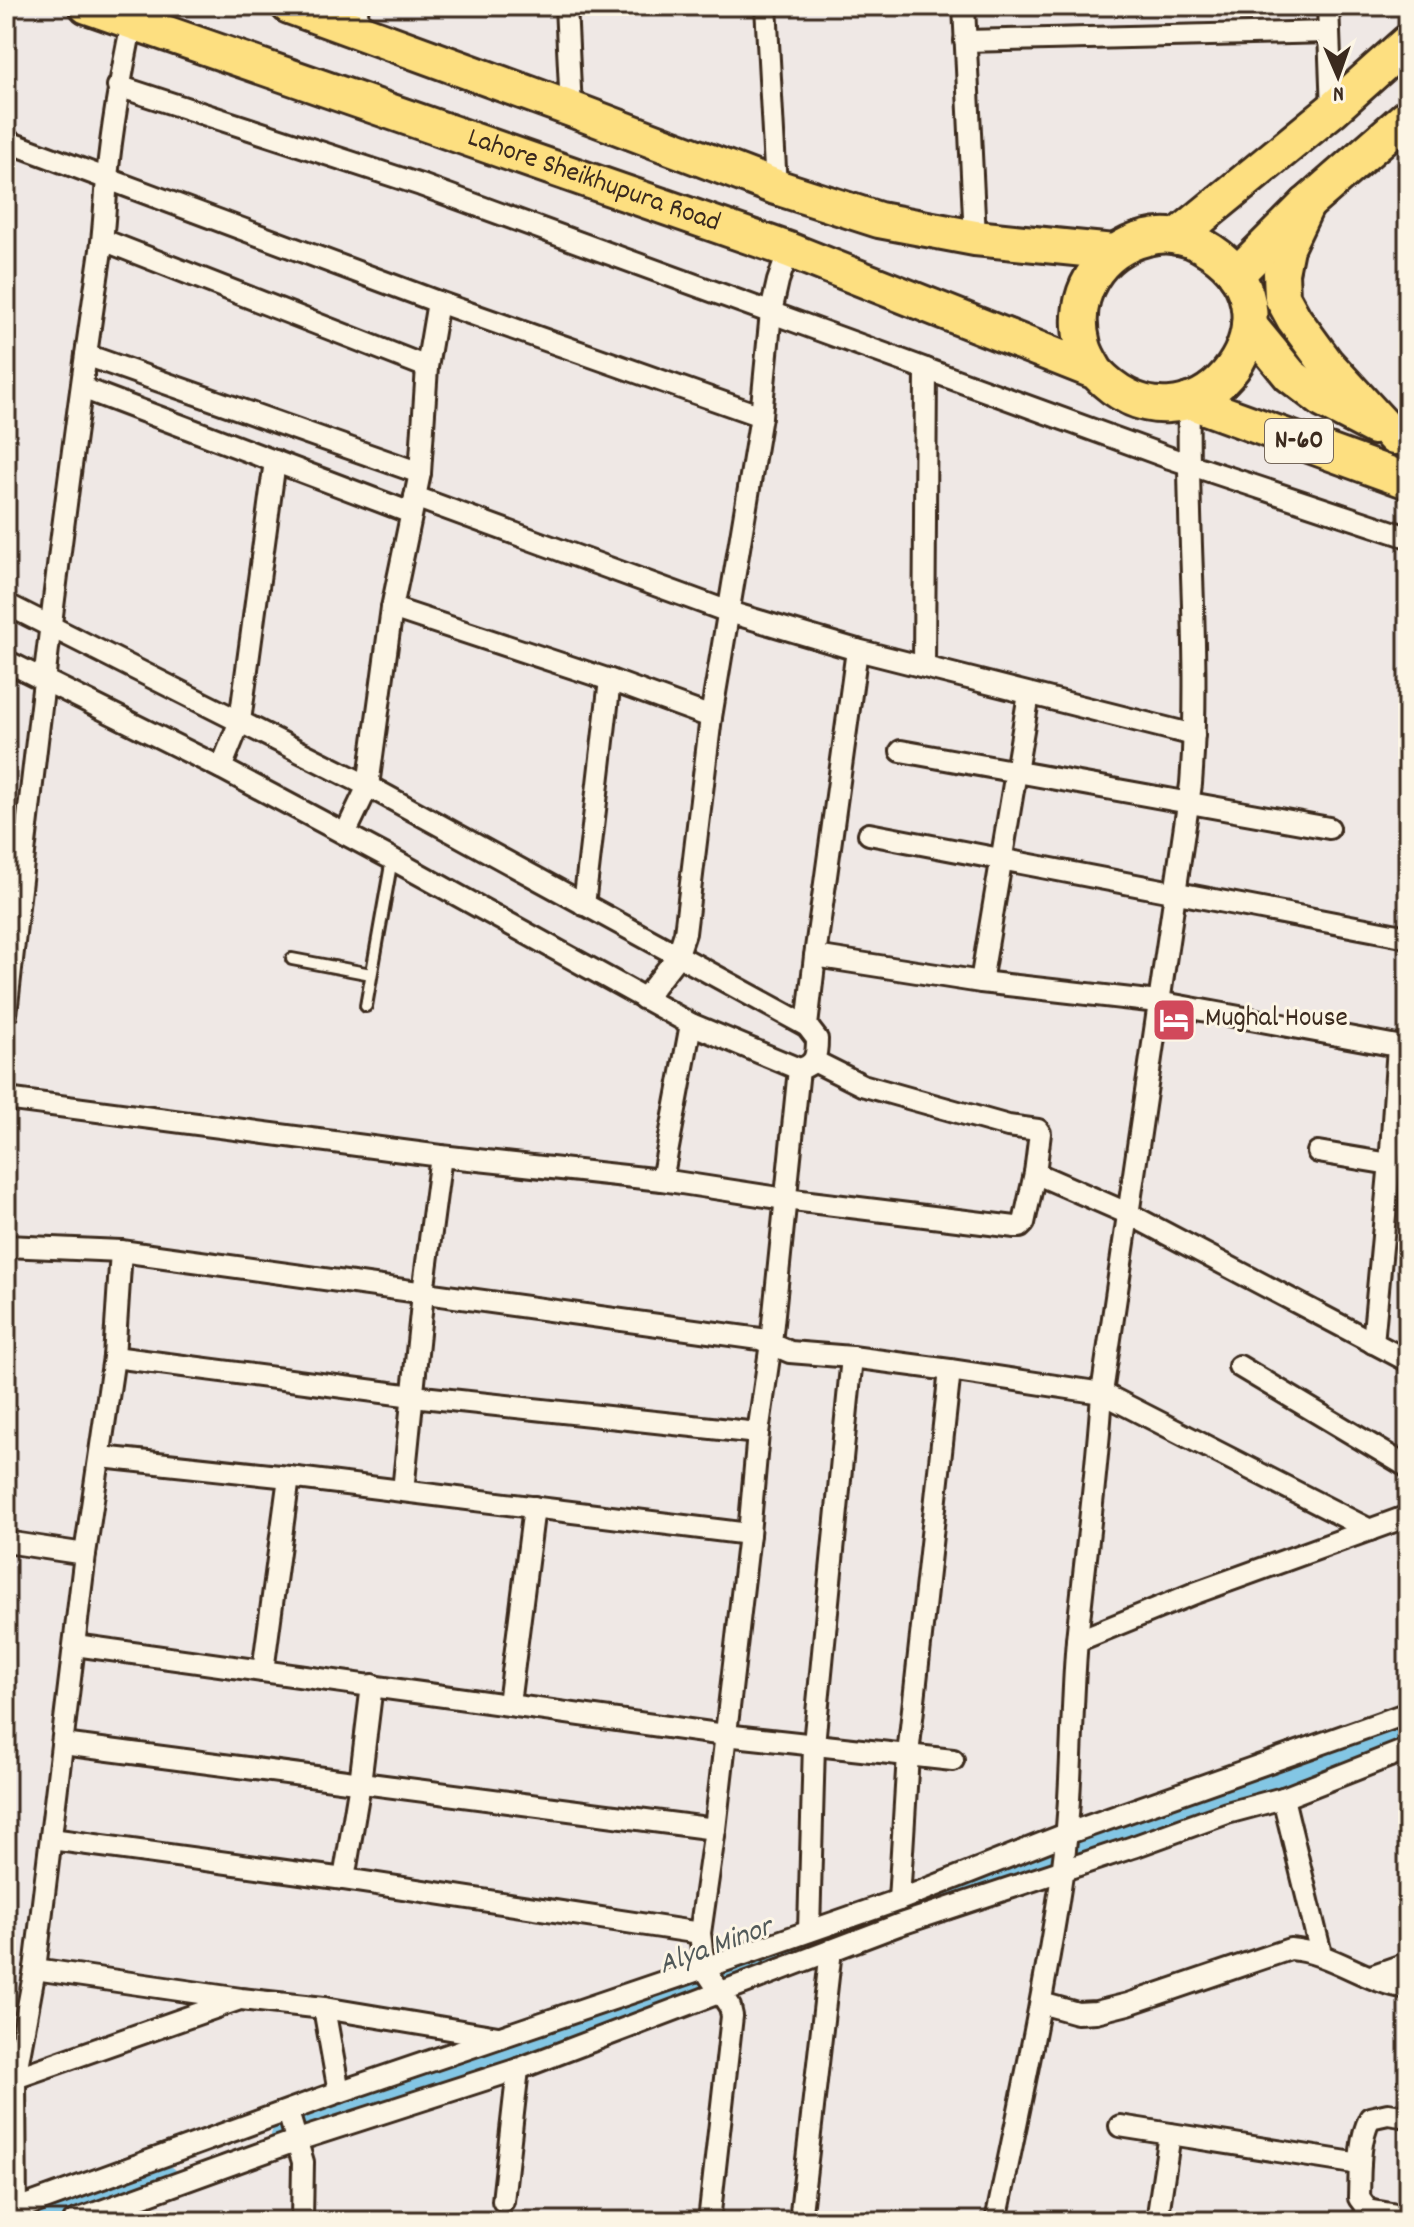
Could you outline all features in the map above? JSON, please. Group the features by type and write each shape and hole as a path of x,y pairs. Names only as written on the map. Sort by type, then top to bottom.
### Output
{"highway":[{"name":"Lahore Sheikhupura Road","path":"87,6 789,250 1096,372"},
{"name":"Lahore Sheikhupura Road","path":"289,6 357,19 571,109 776,187 879,220 975,238 1114,252"},
{"path":"1177,237 1332,110 1408,42"},
{"path":"1236,275 1307,204 1408,116"},
{"path":"1307,204 1286,248 1281,273 1282,297 1326,363 1403,438"},
{"path":"1155,236 1177,237 1200,244 1220,257 1236,275 1244,291 1249,325 1243,350 1231,373 1212,390 1189,401 1155,405 1122,395 1096,372 1083,348 1078,322 1082,295 1095,271 1114,252 1133,241 1155,236"},
{"name":"N-60","path":"1249,325 1290,375 1324,401 1403,438"},
{"name":"N-60","path":"1189,401 1408,481"}],"street":[{"path":"566,6 571,109"},
{"path":"766,6 776,187"},
{"path":"964,6 975,238"},
{"path":"1328,6 1332,110"},
{"path":"6,1014 15,854 45,681 103,240 118,86 132,23"},
{"path":"965,41 1329,32"},
{"path":"118,86 421,185 1188,464 1408,537"},
{"path":"6,141 438,302 761,416"},
{"path":"103,240 427,367"},
{"path":"644,999 677,957 685,933 711,717 761,416 771,312 789,250"},
{"path":"345,834 368,786 392,608 420,473 427,367 438,302"},
{"path":"86,355 420,473"},
{"path":"924,666 926,369"},
{"path":"82,388 275,461 729,612 857,650 1194,735"},
{"path":"996,2221 1041,2003 1062,1869 1077,1641 1102,1393 1188,802 1194,735 1189,401"},
{"path":"221,768 240,721 275,461"},
{"path":"6,604 368,786 807,1026 817,1039 807,1065 785,1199 715,1829 700,1933 704,1968 722,1992 732,2016 709,2221"},
{"path":"392,608 711,717"},
{"path":"807,1026 857,650"},
{"path":"6,661 221,768 691,1024 862,1085 1008,1126 1037,1129 1040,1133 1024,1223 1018,1227 6,1099"},
{"path":"584,905 610,680"},
{"path":"981,982 1029,694"},
{"path":"901,751 1329,828"},
{"path":"869,834 1408,937"},
{"path":"815,956 981,982 1158,1002 1403,1047 1373,1343"},
{"path":"662,1180 691,1024"},
{"path":"1318,1152 1390,1164"},
{"path":"403,1491 423,1293 441,1156"},
{"path":"1035,1173 1129,1214 1408,1361"},
{"path":"6,1246 121,1251 760,1339 790,1352 852,1357 1102,1393 1370,1530"},
{"path":"121,1251 114,1357 85,1554 35,1969 15,2078 13,2214 293,2126 518,2069 898,1925 1227,1813 1283,1798 1408,1749"},
{"path":"114,1357 413,1396 758,1433"},
{"path":"809,1931 814,1744 852,1357"},
{"path":"1239,1366 1408,1467"},
{"path":"899,1900 908,1755 950,1370"},
{"path":"101,1457 749,1534"},
{"path":"263,1671 289,1477"},
{"path":"509,1704 534,1507"},
{"path":"1077,1641 1195,1593 1408,1516"},
{"path":"6,1542 85,1554"},
{"path":"75,1645 725,1735 953,1760"},
{"path":"344,1879 372,1685"},
{"path":"74,2221 293,2126 339,2092 899,1900 1066,1834 1408,1713"},
{"path":"63,1744 715,1829"},
{"path":"1283,1798 1321,1954"},
{"path":"51,1839 344,1879 700,1933"},
{"path":"1041,2003 1077,2013 1096,2012 1290,1949 1321,1954 1408,1988"},
{"path":"800,2221 831,1950"},
{"path":"1371,1976 1408,1963"},
{"path":"35,1969 324,2008 500,2038"},
{"path":"15,2078 241,1999"},
{"path":"324,2008 339,2092"},
{"path":"503,2201 518,2069"},
{"path":"1408,2117 1388,2114 1370,2118 1360,2164 1359,2198 1368,2210 1408,2217"},
{"path":"293,2126 303,2162 302,2221"},
{"path":"1120,2126 1360,2164"},
{"path":"1157,2221 1170,2134"}],"lane":[{"path":"366,1006 392,859"},
{"path":"292,959 371,974"}],"waterway":[{"name":"Alya Minor","path":"282,2136 1408,1732"},
{"name":"Alya Minor","path":"44,2221 167,2177"}],"place":[{"name":"Mughal House","path":"1174,1020"}]}
